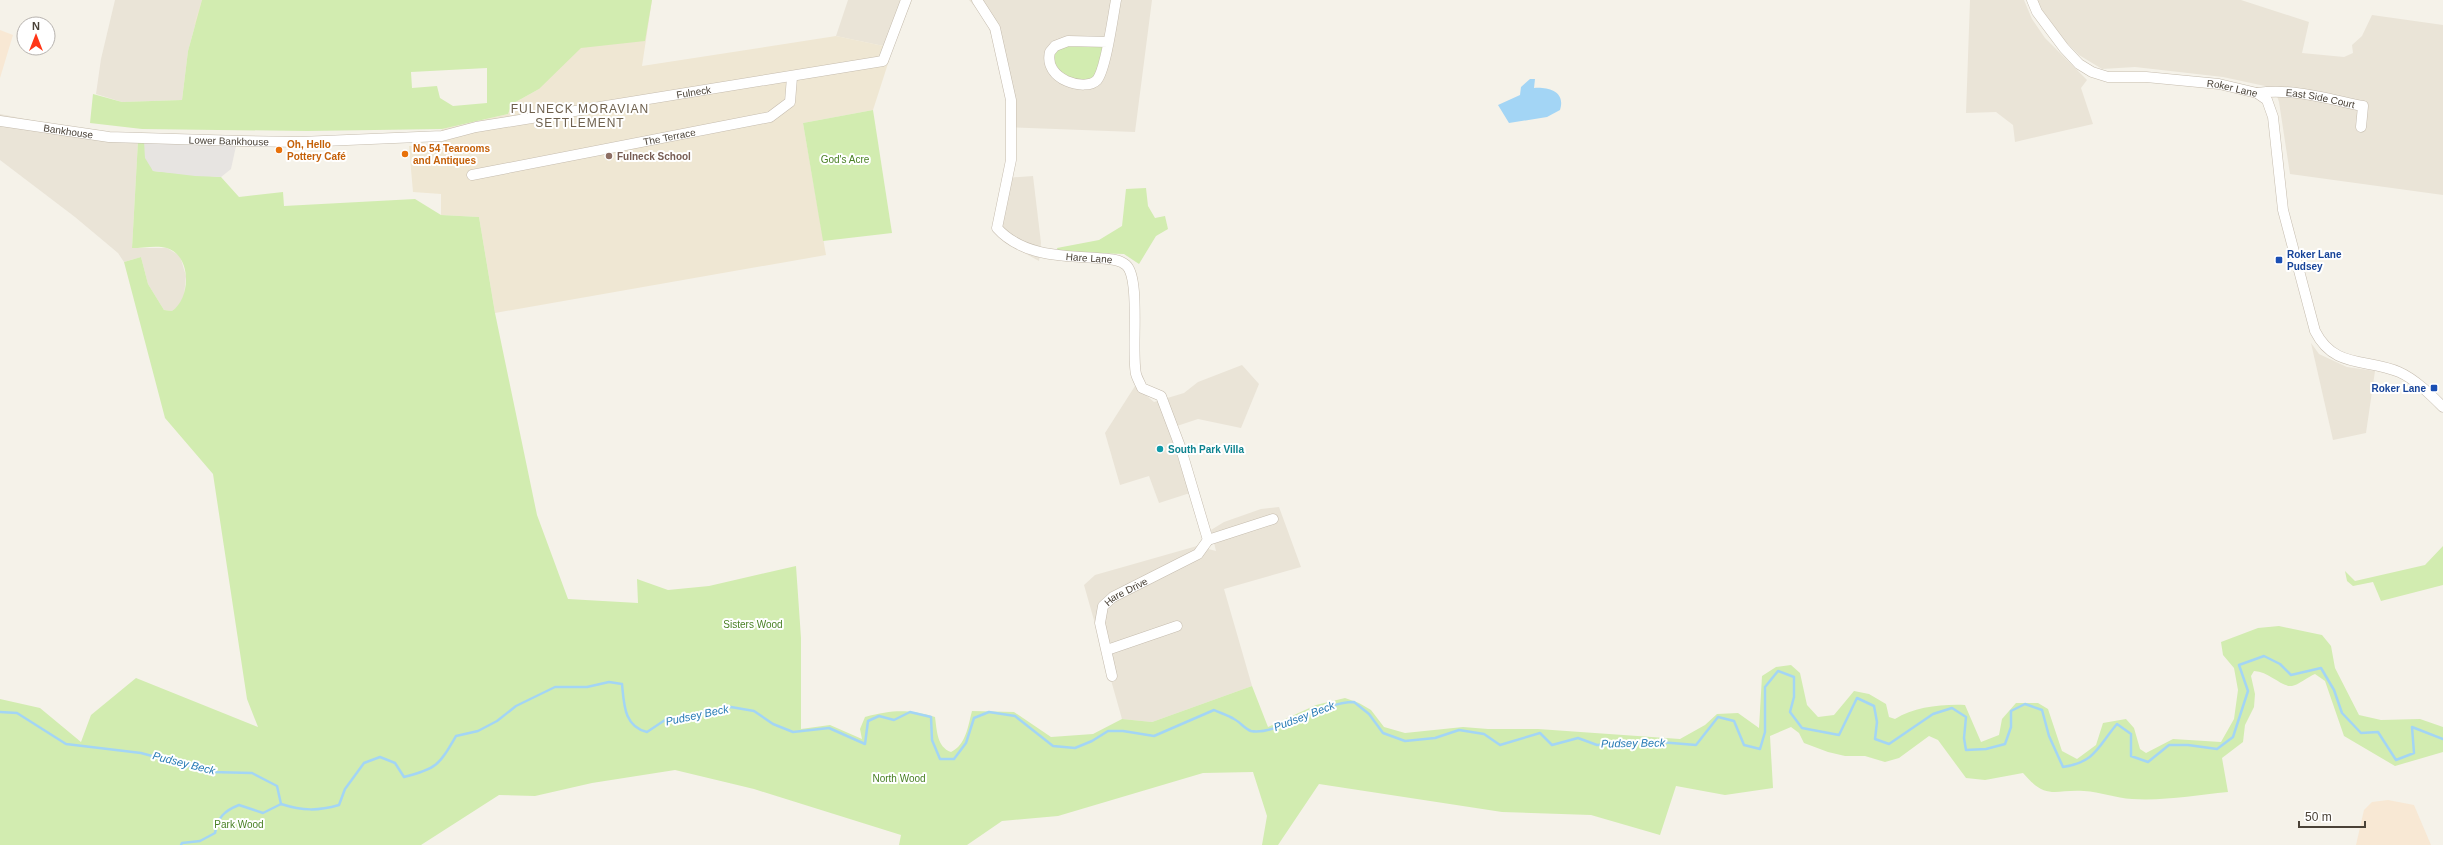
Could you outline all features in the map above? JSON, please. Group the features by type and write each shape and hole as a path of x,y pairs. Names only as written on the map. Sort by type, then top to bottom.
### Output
{"street":[{"name":"Fulneck","path":"442,136 476,127 792,77 883,61 906,0"},
{"name":"Hare Lane","path":"977,0 995,28 1011,100 1011,160 997,228 1005,238 1032,250 1054,255 1115,260 1127,265 1132,278 1134,296 1136,374 1142,388 1161,396 1181,449 1208,540"},
{"path":"1108,42 1061,43 1050,52 1049,64 1051,70 1061,79 1080,84 1093,84 1101,75 1108,42 1116,0"},
{"name":"Roker Lane","path":"2032,0 2037,12 2064,48 2079,64 2092,72 2108,77 2146,77 2219,84 2257,93 2267,100 2271,108 2283,210 2315,331 2322,345 2347,360 2402,373 2443,407"},
{"name":"The Terrace","path":"472,175 770,117 790,102 792,77"},
{"name":"East Side Court","path":"2257,93 2277,90 2292,91 2363,106 2361,128"},
{"name":"Bankhouse","path":"0,121 73,132 136,137"},
{"name":"Lower Bankhouse","path":"136,137 166,140 300,142 442,136"},
{"path":"1208,540 1273,519"},
{"name":"Hare Drive","path":"1112,676 1100,623 1103,606 1114,597 1198,554 1208,540"},
{"path":"1107,650 1177,626"}],"shaded area":[{"path":"115,0 202,0 188,51 182,100 122,102 96,94 101,59"},
{"name":"Fulneck School","path":"202,0 652,0 642,66 836,36 893,48 873,110 803,123 826,255 495,313 479,217 441,215 441,194 413,192 409,146 438,144 442,129 508,114 512,104 539,89 487,68 194,24"},
{"path":"848,0 912,0 893,48 836,36"},
{"path":"969,0 1152,0 1135,132 1006,127 1006,100 993,40 985,18"},
{"path":"1970,0 2024,0 2032,19 2045,38 2087,80 2081,88 2093,124 2015,142 2013,125 1996,112 1966,113"},
{"path":"2036,0 2241,0 2309,22 2302,53 2344,57 2353,53 2352,45 2362,36 2372,15 2443,25 2443,195 2290,174 2279,102 2276,93 2265,86 2223,77 2135,67 2102,69 2079,55 2060,36 2043,14"},
{"path":"0,30 13,35 0,78"},
{"path":"0,114 138,141 132,248 167,248 180,256 186,276 184,296 178,307 172,311 164,310 148,284 141,257 124,262 118,253 75,217 0,160"},
{"path":"144,141 236,146 231,169 221,177 195,176 153,171 145,158"},
{"path":"1033,176 1041,243 1039,261 1006,243 994,231 993,221 1003,178"},
{"path":"2311,343 2319,354 2347,367 2375,371 2366,433 2333,440"},
{"path":"1242,365 1259,384 1241,428 1198,419 1168,429 1190,493 1159,503 1149,476 1120,485 1105,433 1135,386 1154,402 1184,393 1198,382"},
{"path":"1279,507 1301,567 1224,589 1252,686 1152,722 1122,719 1084,585 1095,575 1197,546 1216,551 1211,530 1224,522 1261,509"},
{"path":"2388,800 2414,805 2431,845 2356,845 2364,810 2372,802"}],"green space":[{"path":"202,0 652,0 645,41 581,48 539,89 512,104 508,114 442,129 307,131 142,129 90,123 93,94 122,102 182,100 188,51","holes":["487,68 487,103 453,106 440,98 437,86 412,88 411,72"]},
{"path":"1108,42 1093,84 1061,79 1049,58 1055,46"},
{"name":"God's Acre","path":"873,110 892,233 823,241 803,123"},
{"path":"138,141 144,141 153,171 221,177 239,197 283,192 284,206 415,199 441,215 479,217 495,313 537,515 568,599 638,603 637,579 668,590 709,586 796,566 801,638 801,729 830,725 862,739 860,729 865,717 900,711 916,713 935,717 938,738 946,750 951,752 960,745 963,740 968,729 972,711 1014,712 1051,737 1093,734 1122,719 1152,722 1252,686 1268,727 1316,705 1345,698 1359,703 1371,710 1384,727 1405,733 1463,727 1488,729 1538,729 1680,739 1705,725 1717,714 1738,713 1759,728 1762,676 1776,667 1791,665 1800,673 1807,705 1818,717 1834,715 1854,691 1869,694 1886,704 1889,717 1895,719 1928,707 1965,705 1981,742 1999,735 2002,719 2016,703 2038,703 2048,709 2062,751 2077,759 2096,745 2103,723 2126,719 2134,728 2140,749 2146,753 2173,739 2221,742 2234,719 2238,690 2234,668 2223,655 2221,642 2258,628 2279,626 2322,635 2331,646 2335,668 2359,715 2381,720 2420,719 2443,727 2443,752 2395,766 2344,736 2325,681 2315,674 2297,684 2288,686 2265,674 2254,671 2251,676 2255,694 2254,707 2245,725 2243,742 2222,758 2228,792 2168,798 2132,799 2084,791 2051,792 2038,787 2023,773 1985,780 1966,778 1938,740 1929,736 1899,758 1885,762 1865,756 1845,756 1828,752 1804,743 1799,733 1791,727 1770,736 1773,788 1725,795 1676,786 1660,835 1591,815 1502,812 1319,784 1278,845 1262,845 1267,816 1253,772 1203,773 1058,816 1002,821 967,845 899,845 901,835 754,789 675,770 592,783 535,796 499,795 421,845 0,845 0,699 40,708 81,742 91,715 136,678 258,727 247,699 213,474 165,418 124,262 141,257 148,284 164,310 172,311 178,305 183,297 186,278 185,268 181,259 175,252 163,247 132,248"},
{"path":"1146,188 1148,206 1155,218 1165,216 1168,229 1156,236 1139,264 1124,254 1058,252 1057,248 1099,240 1122,226 1126,189"},
{"path":"2443,546 2443,585 2381,601 2373,582 2353,586 2347,581 2345,571 2355,581 2425,565"}],"water":[{"path":"1530,79 1535,79 1534,88 1545,88 1558,94 1561,104 1560,110 1547,117 1509,123 1498,105 1520,95 1521,87"}],"waterway":[{"name":"Pudsey Beck","path":"281,804 296,808 310,809 339,805 345,789 364,763 380,757 395,763 404,777 415,774 430,768 441,760 456,736 478,731 497,721 516,706 555,687 587,687 609,682 622,684 625,707 630,720 639,729 647,732 665,720 731,707 754,711 773,724 793,732 829,728 865,744 868,721 879,716 894,720 910,712 931,717 932,740 940,759 954,759 966,743 974,718 989,712 1015,716 1053,746 1075,748 1092,741 1108,731 1123,731 1154,736 1214,710 1236,720 1251,731 1261,731 1273,729 1327,707 1341,703 1354,702 1369,714 1383,733 1405,741 1435,738 1459,730 1484,734 1500,745 1540,733 1552,745 1578,738 1597,745 1647,741 1696,745 1718,717 1734,721 1744,745 1760,749 1765,732 1765,687 1778,671 1794,677 1794,697 1790,712 1802,728 1839,735 1857,698 1874,706 1877,722 1875,739 1889,744 1933,714 1952,708 1966,717 1964,738 1966,750 1986,749 2005,744 2011,727 2011,711 2025,704 2042,710 2049,736 2063,767 2074,765 2090,757 2117,724 2131,734 2131,756 2148,762 2169,745 2188,745 2217,749 2233,737 2248,691 2239,665 2264,656 2280,664 2291,675 2321,668 2334,690 2342,713 2361,733 2378,732 2396,760 2414,753 2412,727 2443,739"},
{"name":"Pudsey Beck","path":"0,712 17,713 66,744 141,753 211,772 252,773 277,786 281,804"},
{"path":"181,845 182,843 200,841 215,833 222,815 239,805 263,813 281,804"}],"place":[{"name":"Oh, Hello Pottery Café","path":"279,150"},
{"name":"No 54 Tearooms and Antiques","path":"405,154"},
{"name":"Fulneck School","path":"609,156"},
{"name":"Roker Lane Pudsey","path":"2279,260"},
{"name":"Roker Lane","path":"2434,388"},
{"name":"South Park Villa","path":"1160,449"}],"district":[{"name":"FULNECK MORAVIAN SETTLEMENT","path":"580,116"}],"park label":[{"name":"Sisters Wood","path":"753,624"},
{"name":"North Wood","path":"899,778"},
{"name":"Park Wood","path":"239,824"}]}
